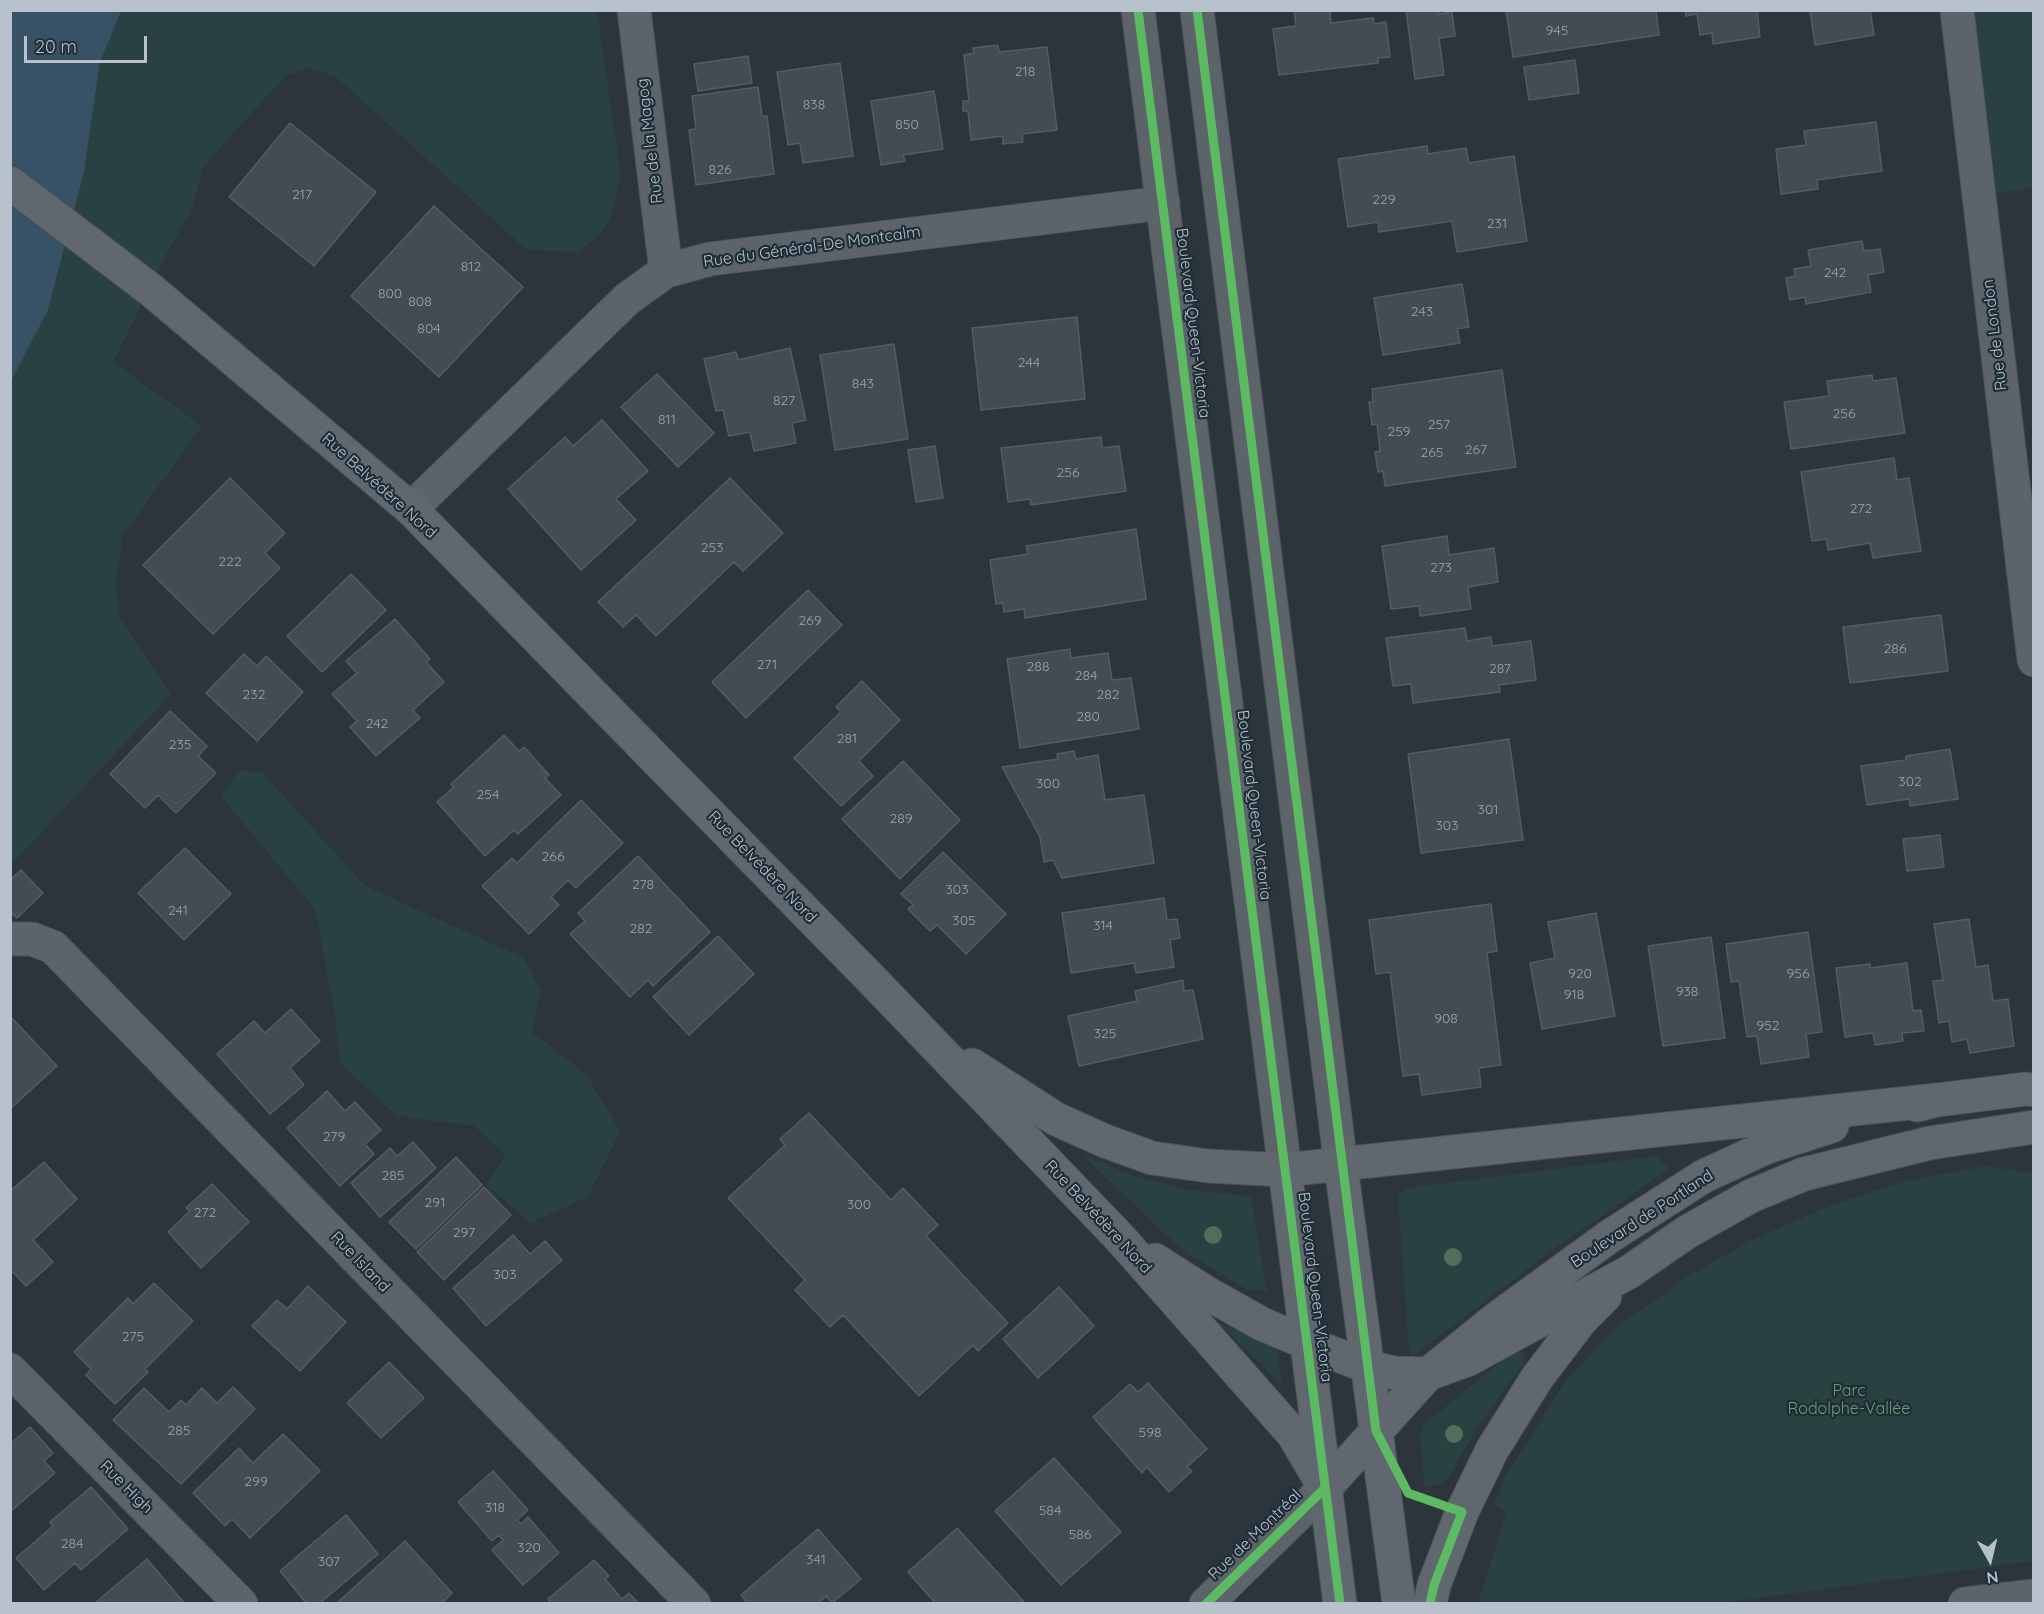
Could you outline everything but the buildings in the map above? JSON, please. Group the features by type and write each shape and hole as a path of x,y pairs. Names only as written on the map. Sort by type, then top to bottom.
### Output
{"main road":[{"name":"Rue Belvédère Nord","path":"10,183 151,290 411,509 1120,1238 1293,1434 1325,1488"},
{"path":"927,1037 1056,1119 1105,1141 1152,1158 1208,1166 1285,1170 1341,1166 1937,1100"},
{"name":"Boulevard de Portland","path":"1325,1488 1428,1374 1496,1319 1610,1236 1704,1176 1767,1146 1820,1129 1937,1100 2026,1089 2034,1090"},
{"path":"1120,1238 1204,1292 1262,1324 1368,1367 1395,1373 1428,1374 1469,1359 1629,1272 1687,1232 1751,1196 1804,1174 1930,1143 2034,1127"},
{"path":"1341,1166 1399,1604"},
{"name":"Boulevard Queen-Victoria","path":"1285,1170 1340,1604"},
{"path":"1430,1604 1434,1585 1462,1512 1492,1450 1537,1378 1581,1320 1629,1272"}],"street":[{"name":"Rue de la Magog","path":"634,10 666,271"},
{"name":"Boulevard Queen-Victoria","path":"1138,10 1285,1170"},
{"path":"1197,10 1341,1166"},
{"name":"Rue de London","path":"1957,10 2034,660"},
{"name":"Rue du Général-De Montcalm","path":"411,509 627,299 666,271 710,259 1163,203"},
{"name":"Rue Island","path":"14,939 32,939 53,947 694,1604"},
{"name":"Rue High","path":"10,1370 241,1604"},
{"name":"Rue de Montréal","path":"1206,1604 1325,1488"},
{"path":"1965,1604 2034,1596"}],"green space":[{"path":"121,11 597,11 621,177 610,219 601,233 580,252 527,250 336,77 311,68 286,75 204,166 190,214 171,245 113,362 202,426 123,535 116,580 119,616 171,694 11,865 10,381 48,310 84,172 100,62"},
{"path":"1957,11 2033,11 2033,188 1979,195"},
{"path":"239,770 262,772 365,886 524,958 541,992 532,1032 586,1074 620,1131 588,1197 530,1223 487,1185 505,1154 474,1126 396,1116 340,1063 335,1016 315,909 221,796"},
{"path":"1082,1155 1131,1175 1187,1190 1251,1196 1267,1291 1246,1289 1182,1250"},
{"path":"1656,1156 1669,1169 1551,1251 1412,1357 1409,1349 1398,1197 1407,1188"},
{"name":"Parc Rodolphe-Vallée","path":"1986,1166 2033,1173 2033,1561 1721,1603 1478,1603 1507,1512 1494,1505 1506,1475 1568,1378 1616,1328 1687,1277 1754,1239 1832,1205 1906,1181"},
{"path":"1218,1323 1277,1347 1282,1385"},
{"path":"1524,1352 1524,1363 1475,1431 1445,1483 1428,1487 1424,1483 1420,1433 1423,1425 1510,1354"}],"water":[{"path":"11,11 121,11 100,62 84,172 48,310 11,381"}],"cycle path":[{"path":"1138,10 1340,1604"},
{"path":"1197,10 1376,1431 1408,1493 1462,1512 1434,1585 1430,1604"},
{"path":"1206,1604 1325,1488"}]}
